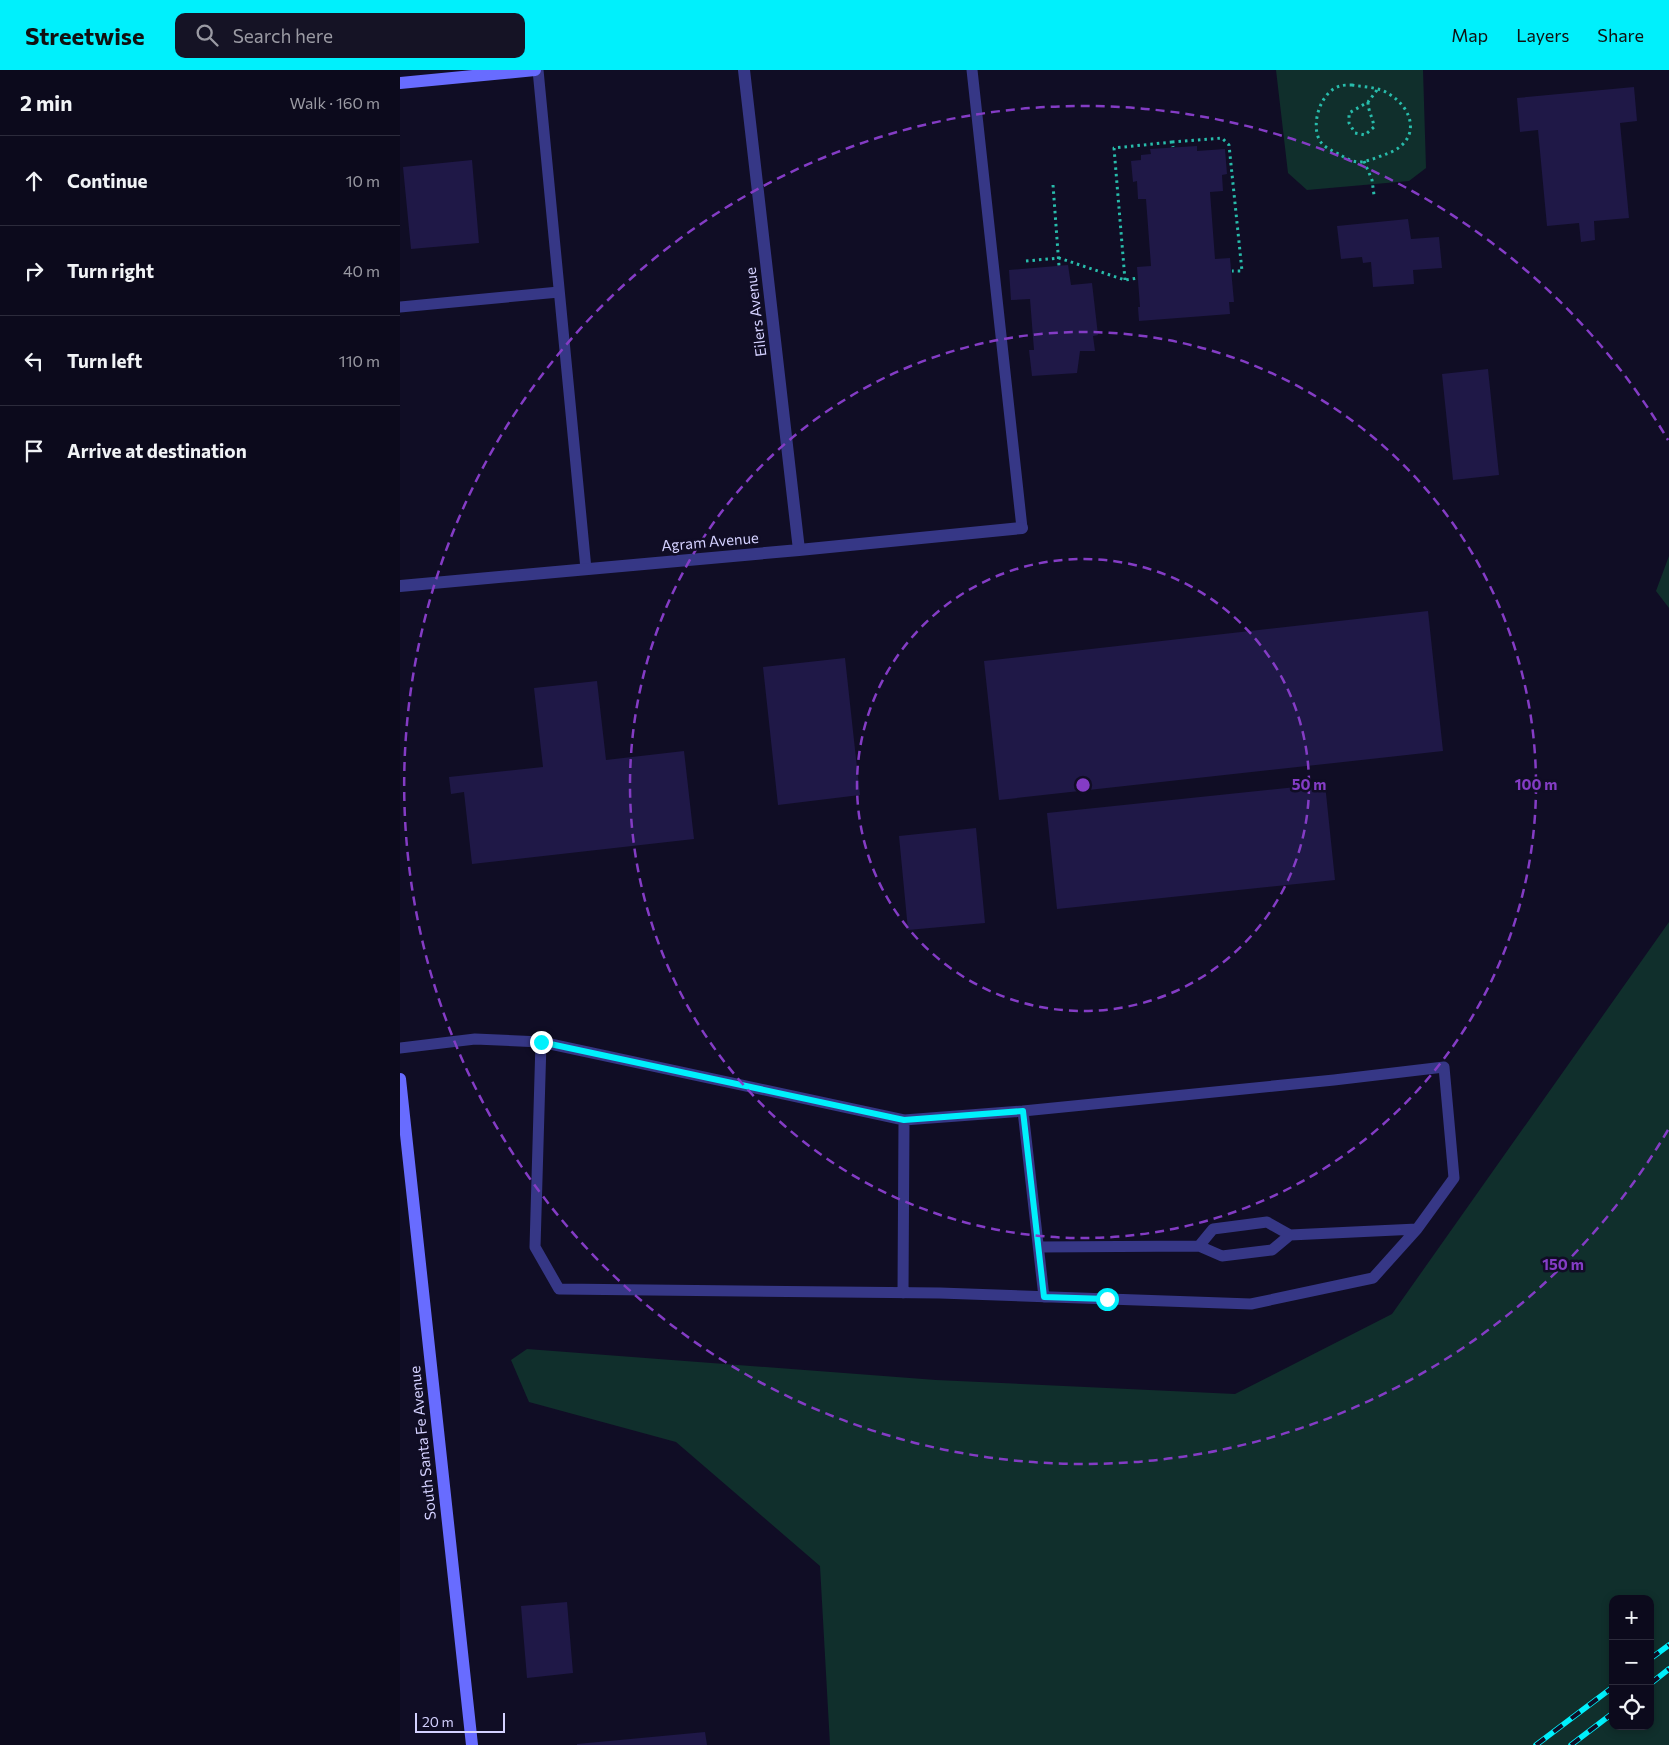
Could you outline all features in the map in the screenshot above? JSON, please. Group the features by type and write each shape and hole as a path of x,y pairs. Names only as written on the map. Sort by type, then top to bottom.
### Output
{"street":[{"path":"400,83 536,70"},
{"name":"Eilers Avenue","path":"744,70 799,550"},
{"name":"Agram Avenue","path":"400,586 1022,528"},
{"name":"South Santa Fe Avenue","path":"400,1079 472,1745"}],"lane":[{"path":"536,70 586,569"},
{"path":"972,70 1022,528"},
{"path":"400,307 559,292"},
{"path":"400,1048 475,1039 541,1042 904,1120 1023,1111 1444,1067 1454,1178 1417,1229 1373,1278 1251,1304 902,1293 559,1289 535,1247 541,1042"},
{"path":"1023,1111 1044,1297"},
{"path":"902,1293 904,1120"},
{"path":"1199,1246 1213,1229 1267,1222 1290,1236 1417,1229"},
{"path":"1038,1247 1199,1246 1222,1256 1272,1250 1290,1236"}],"path":[{"path":"1352,85 1377,90 1387,93 1406,109 1410,122 1410,132 1404,143 1395,150 1359,162 1348,159 1320,142 1316,131 1316,114 1325,98 1339,86 1352,85"},
{"path":"1368,102 1368,110 1373,118 1374,127 1365,135 1355,133 1349,123 1349,113 1368,102 1377,90"},
{"path":"1125,280 1114,148 1172,142 1222,138 1229,145 1242,271 1232,271"},
{"path":"1172,142 1173,147"},
{"path":"1364,161 1372,180 1374,195"},
{"path":"1052,184 1059,266"},
{"path":"1026,260 1059,258 1125,280 1138,278"}],"green space":[{"path":"1276,70 1423,70 1426,168 1409,181 1307,190 1288,173"},
{"path":"1669,556 1669,608 1656,591"},
{"path":"1669,922 1669,1745 830,1745 820,1566 676,1442 529,1402 511,1360 527,1349 936,1380 1235,1394 1392,1314"}],"building":[{"path":"1634,87 1637,121 1620,123 1629,218 1594,221 1595,240 1581,242 1579,223 1547,226 1538,130 1520,132 1517,98"},
{"path":"1197,146 1197,151 1225,149 1227,174 1222,175 1223,191 1210,192 1215,259 1230,258 1234,302 1229,302 1230,314 1139,321 1138,307 1140,307 1137,267 1151,266 1146,199 1138,199 1137,181 1133,182 1131,161 1141,160 1141,155 1151,154 1150,149"},
{"path":"472,160 479,243 411,249 403,167"},
{"path":"1408,219 1411,239 1439,237 1442,268 1413,270 1414,284 1373,287 1371,262 1363,263 1362,257 1341,259 1337,226"},
{"path":"1068,265 1071,285 1092,283 1098,335 1093,336 1095,351 1080,351 1077,373 1032,376 1029,350 1034,350 1030,299 1011,300 1009,270"},
{"path":"1488,369 1499,475 1453,480 1442,374"},
{"path":"1428,611 1443,751 999,800 984,661"},
{"path":"845,658 860,795 778,805 763,667"},
{"path":"597,681 606,760 684,751 694,839 472,864 464,792 451,794 449,777 543,767 534,688"},
{"path":"1325,784 1335,880 1057,909 1047,813"},
{"path":"976,828 985,923 908,930 899,836"},
{"path":"567,1602 573,1673 527,1678 521,1606"},
{"path":"705,1732 707,1745 577,1745 577,1744"}],"railway":[{"path":"1654,1656 1669,1645"},
{"path":"1654,1681 1669,1669"},
{"path":"1536,1745 1609,1690"},
{"path":"1571,1745 1609,1716"}],"route":[{"path":"541,1042 904,1120 1023,1111 1044,1297 1107,1299"}]}
